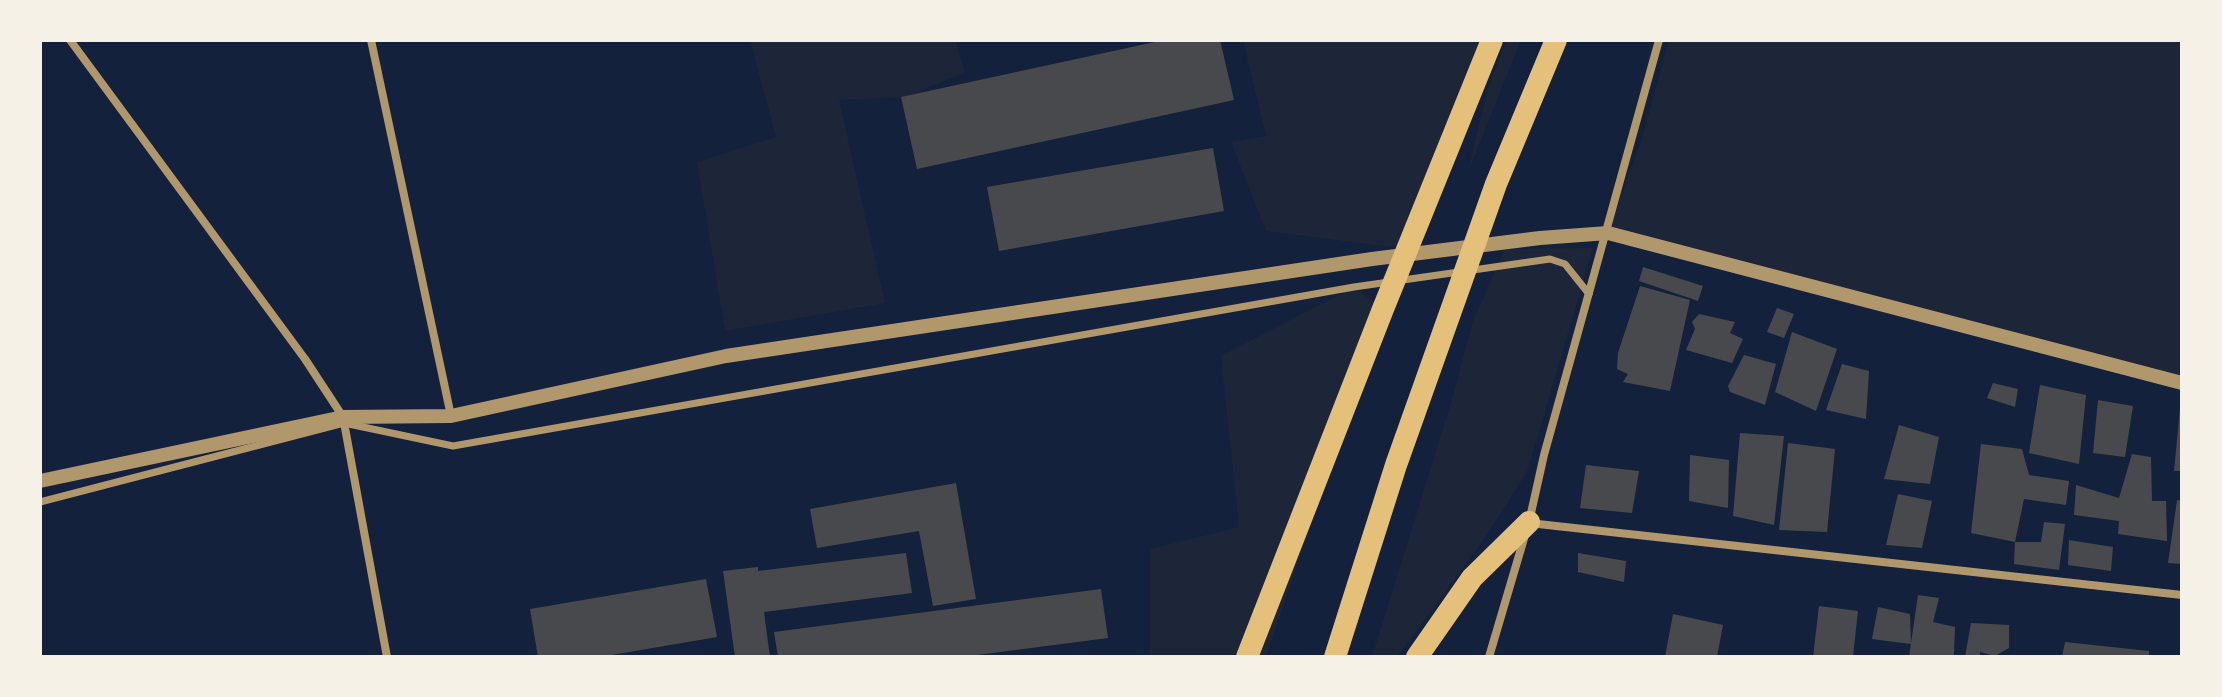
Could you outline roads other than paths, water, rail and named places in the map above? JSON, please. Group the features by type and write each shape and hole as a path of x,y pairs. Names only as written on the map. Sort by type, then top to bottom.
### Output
{"highway":[{"path":"1475,40 1477,77"},
{"path":"1247,657 1492,40"},
{"path":"1335,657 1396,465 1487,209 1556,40"},
{"path":"1417,657 1472,578 1529,522"}],"street":[{"path":"70,40 305,359 344,420 387,657"},
{"path":"371,40 451,416"},
{"path":"1489,657 1529,522 1544,455 1659,40"},
{"path":"40,481 344,420 451,416 726,356 1372,259 1540,238 1608,233 2182,383"},
{"path":"40,502 344,420 453,446 1354,287 1550,259 1565,264 1590,295"},
{"path":"1529,522 2182,595"}]}
